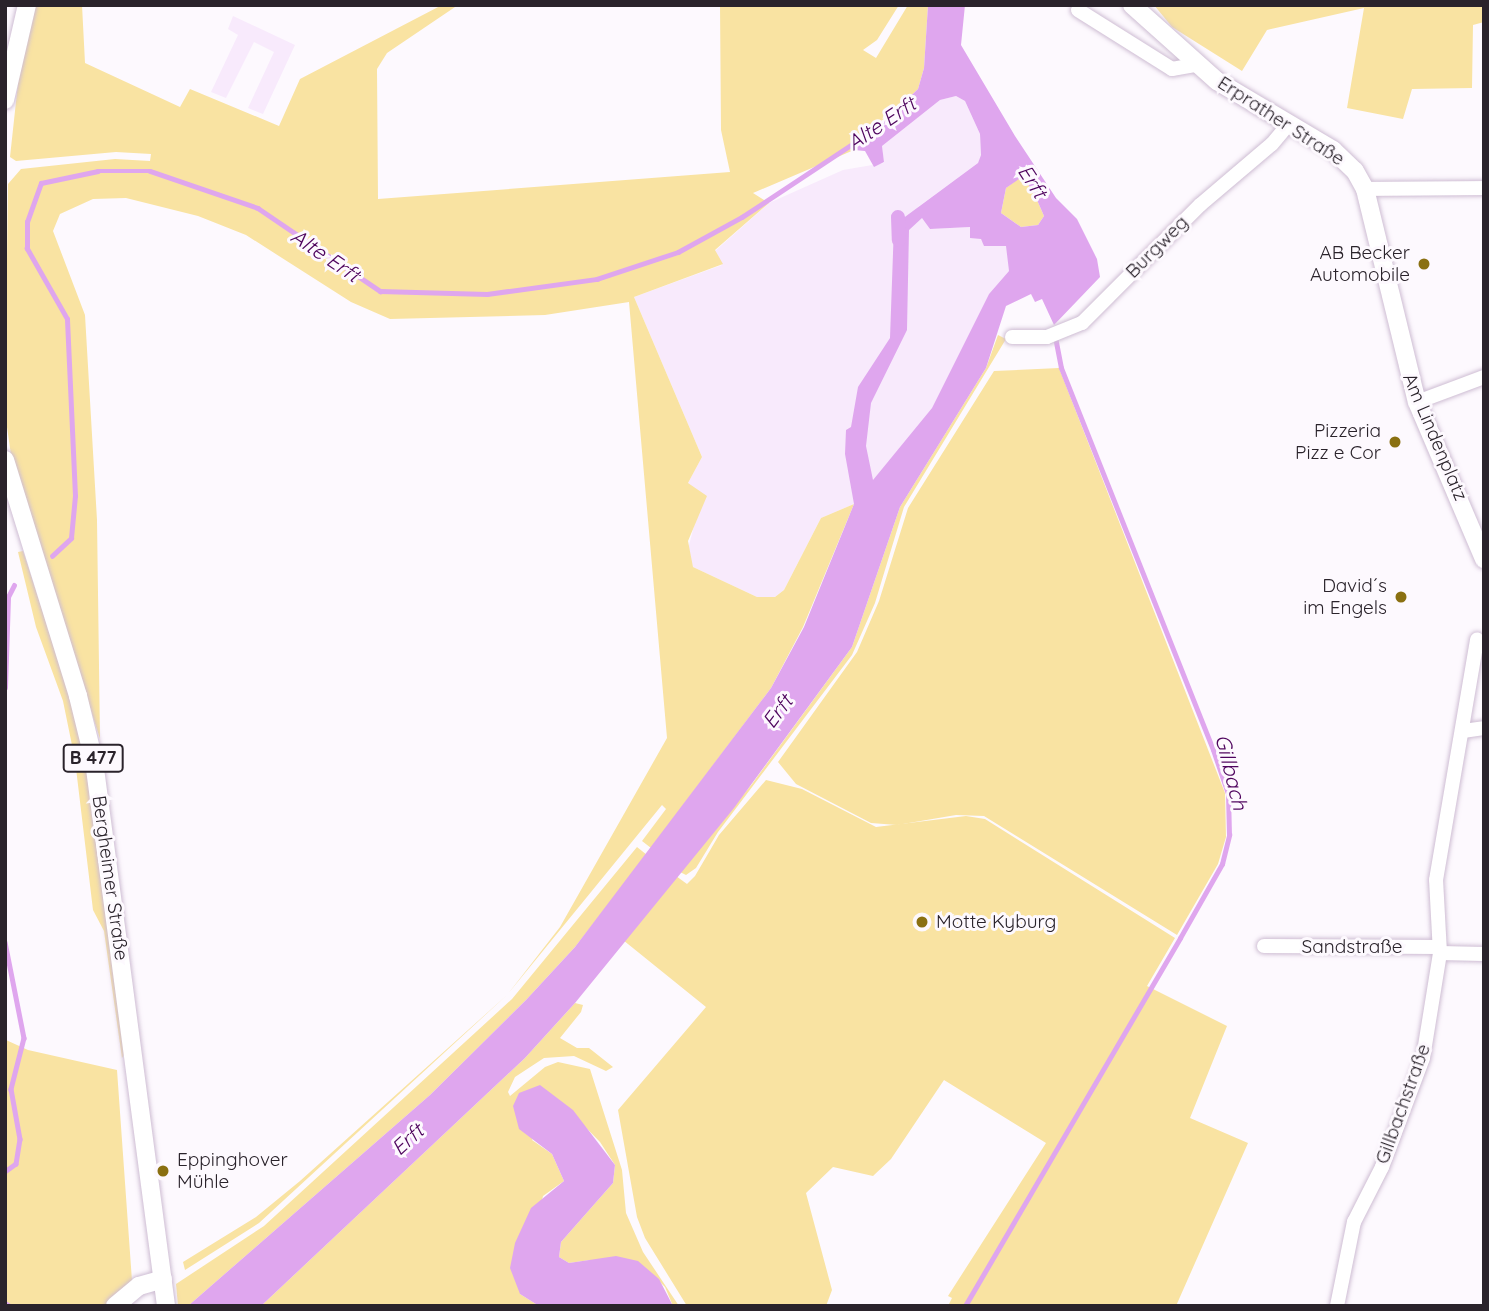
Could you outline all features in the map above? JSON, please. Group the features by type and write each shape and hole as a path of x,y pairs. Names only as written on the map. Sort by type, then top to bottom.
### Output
{"main road":[{"path":"5,100 27,5"},
{"name":"Erprather Straße","path":"1132,5 1195,65 1341,156 1364,189"},
{"name":"Am Lindenplatz","path":"1364,189 1417,402 1484,559"},
{"name":"Bergheimer Straße","path":"5,460 78,696 94,761 166,1306"},
{"path":"115,1306 139,1286 163,1279"}],"street":[{"name":"Erprather Straße","path":"1078,10 1172,69 1195,65"},
{"name":"Burgweg","path":"1012,337 1047,337 1068,331 1289,124"},
{"path":"1364,189 1484,188"},
{"path":"1417,402 1484,377"},
{"name":"Gillbachstraße","path":"1337,1306 1353,1222 1382,1167 1423,1058 1440,950 1436,880 1477,639"},
{"path":"1463,731 1484,728"},
{"name":"Sandstraße","path":"1264,946 1440,950 1484,954"}],"shaded area":[{"path":"36,5 82,5 85,63 180,107 190,89 279,126 300,79 442,5 458,5 387,53 377,69 378,199 730,172 721,130 720,5 899,5 877,40 863,50 876,58 908,5 928,5 924,68 918,89 854,150 753,193 769,203 715,250 723,264 634,297 702,457 688,483 707,496 688,541 693,567 757,597 775,597 784,590 821,518 854,504 803,627 771,688 651,848 642,841 666,809 662,805 507,995 560,927 667,738 629,302 545,315 390,319 351,302 246,235 198,216 126,198 93,199 60,214 53,231 85,315 97,520 100,739 11,455 5,413 8,184 21,169 115,159 150,161 151,154 116,152 16,161 10,157 19,74"},
{"path":"1154,5 1484,5 1484,22 1473,25 1472,88 1412,89 1403,119 1347,108 1364,8 1267,30 1242,71 1172,27"},
{"path":"233,16 295,45 263,114 248,108 274,52 254,42 226,98 211,92 238,35 228,29"},
{"path":"956,96 965,101 980,134 981,155 978,163 918,207 930,229 970,227 984,243 1007,246 1009,271 989,294 932,408 854,504 821,518 784,590 775,597 757,597 693,567 687,553 695,522 688,483 702,457 634,297 722,265 715,251 769,203 843,170 884,163 882,146 940,100"},
{"path":"1018,179 1028,184 1044,216 1038,225 1021,227 1001,213 1006,188"},
{"path":"998,335 1006,339 904,507 875,603 852,655 718,832 696,868 686,875 680,872 752,784 852,647 900,507 986,368"},
{"path":"1059,368 1225,793 1226,837 1218,864 1177,935 984,816 956,815 897,825 871,823 796,784 778,762 857,652 879,601 908,508 994,371"},
{"path":"23,551 81,729 125,1053 122,1058 104,931 93,910 75,760 63,701 36,627 18,552"},
{"path":"766,780 802,789 876,827 966,816 985,819 1175,938 1147,986 1227,1026 1190,1118 1248,1143 1176,1306 948,1306 952,1298 948,1296 1046,1143 944,1080 891,1159 873,1176 833,1167 806,1193 832,1290 826,1306 687,1306 645,1238 637,1217 618,1110 706,1007 623,940 676,876 687,884 695,876 719,835"},
{"path":"637,847 647,855 575,947 526,1000 430,1095 188,1306 178,1306 176,1284 264,1226 512,999"},
{"path":"507,995 259,1223 185,1270 183,1262 256,1217 300,1181"},
{"path":"575,1003 583,1005 581,1012 560,1038 577,1048 589,1048 613,1067 606,1071 574,1056 544,1058 515,1077 508,1092 510,1096 545,1067 558,1062 590,1069 622,1170 626,1213 643,1252 679,1306 673,1306 665,1287 650,1272 590,1260 569,1263 559,1257 561,1242 613,1183 615,1165 600,1142 560,1101 532,1140 552,1154 564,1181 543,1196 520,1294 539,1306 261,1306 525,1058"},
{"path":"6,1040 28,1050 117,1070 132,1281 107,1306 5,1306"}],"water":[{"name":"Erft","path":"928,5 965,5 961,45 1015,136 1056,198 1077,219 1097,259 1100,277 1054,325 1042,299 1035,302 1031,294 1006,306 986,368 900,507 852,647 734,808 575,1003 525,1058 261,1306 188,1306 430,1095 526,1000 575,947 771,688 804,627 854,504 845,454 846,430 851,427 858,387 890,338 894,225 978,163 981,155 980,134 965,101 956,96 940,100 882,146 884,162 874,167 865,151 854,150 918,89 924,68","holes":["1019,179 1028,184 1044,216 1038,225 1021,227 1001,213 1006,188","922,218 930,229 970,227 970,238 981,239 984,246 1006,246 1009,271 989,294 932,408 873,480 866,446 871,403 907,330 909,230"]},
{"path":"540,1085 573,1110 615,1165 613,1183 561,1242 559,1257 569,1263 616,1256 638,1261 659,1279 673,1306 539,1306 520,1294 510,1268 515,1243 531,1208 564,1181 552,1154 519,1129 513,1106 519,1093"}],"waterway":[{"name":"Alte Erft","path":"52,556 71,538 75,496 67,319 27,249 27,222 41,183 98,171 150,171 258,208 380,291 487,294 597,279 678,252 742,217 881,125"},
{"path":"898,217 899,240"},
{"name":"Gillbach","path":"965,1306 1222,864 1229,835 1228,794 1213,750 1061,368 1055,338"},
{"name":"Alte Erft","path":"5,688 8,597 14,585"},
{"path":"5,942 24,1038 11,1089 20,1139 16,1164 5,1172"},
{"path":"5,1303 10,1306"}],"place":[{"name":"AB Becker Automobile","path":"1424,264"},
{"name":"Pizzeria Pizz e Cor","path":"1395,442"},
{"name":"David´s im Engels","path":"1401,597"},
{"name":"Motte Kyburg","path":"922,922"},
{"name":"Eppinghover Mühle","path":"163,1171"}]}
